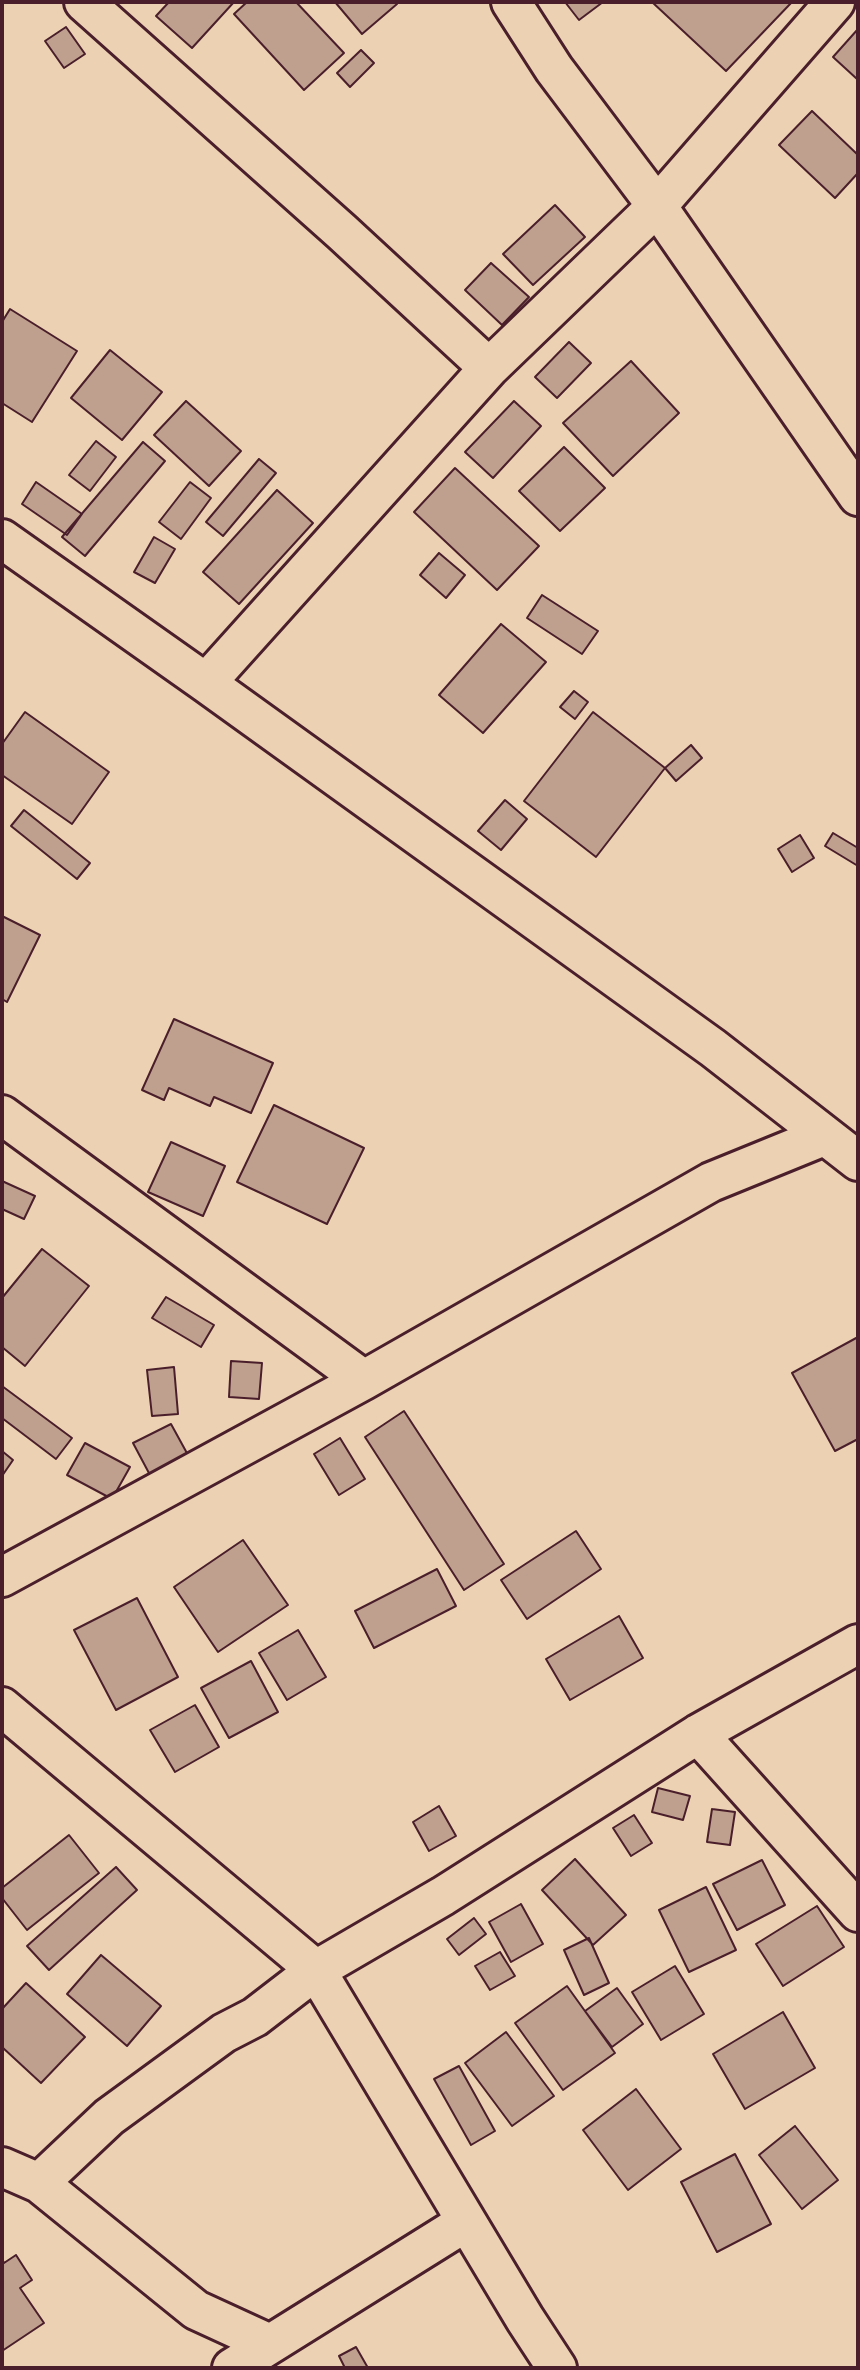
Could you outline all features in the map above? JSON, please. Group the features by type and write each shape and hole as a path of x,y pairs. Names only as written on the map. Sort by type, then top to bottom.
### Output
{"street":[{"path":"84,2 489,368"},
{"path":"511,2 554,69 657,206 858,496"},
{"path":"206,683 489,368 657,206 835,2"},
{"path":"2,539 713,1048 858,1161"},
{"path":"2,1115 364,1380"},
{"path":"2,1577 364,1380 711,1181 824,1136"},
{"path":"39,2183 109,2117 224,2033 255,2017 316,1970 443,1896 698,1734 858,1644"},
{"path":"2,1707 316,1970 556,2368"},
{"path":"698,1734 858,1912"},
{"path":"2,2167 39,2183 196,2310 270,2344"},
{"path":"232,2368 467,2222"}],"building":[{"path":"169,2 234,2 192,48 156,16"},
{"path":"247,2 296,2 344,53 304,90 234,14"},
{"path":"335,2 395,2 397,4 362,34"},
{"path":"565,2 603,2 579,20"},
{"path":"652,2 792,2 726,71"},
{"path":"66,27 85,54 64,68 45,41"},
{"path":"858,29 858,78 857,79 833,57"},
{"path":"361,50 374,63 350,87 337,73"},
{"path":"812,111 858,155 858,173 835,198 779,145"},
{"path":"555,205 585,237 533,285 503,254"},
{"path":"491,263 529,297 502,325 465,290"},
{"path":"10,309 77,351 32,422 2,403 2,322"},
{"path":"569,342 591,363 557,398 535,377"},
{"path":"110,350 162,392 122,440 71,398"},
{"path":"631,361 679,413 613,476 563,423"},
{"path":"186,401 241,451 209,486 154,435"},
{"path":"514,401 541,426 493,478 465,452"},
{"path":"96,441 116,457 90,491 69,475"},
{"path":"143,442 165,461 85,556 62,537"},
{"path":"564,447 605,488 560,531 519,491"},
{"path":"259,459 276,473 223,536 206,522"},
{"path":"455,468 539,546 497,590 414,512"},
{"path":"36,482 82,514 67,535 22,504"},
{"path":"190,482 211,498 181,539 159,522"},
{"path":"277,490 313,523 239,604 203,572"},
{"path":"154,537 175,549 155,583 134,572"},
{"path":"439,553 465,575 446,598 420,575"},
{"path":"542,595 598,631 582,654 527,618"},
{"path":"501,624 546,662 483,733 439,695"},
{"path":"574,691 588,702 575,719 560,707"},
{"path":"25,712 109,772 72,824 2,775 2,744"},
{"path":"593,712 665,768 596,857 524,801"},
{"path":"691,745 702,758 676,781 665,768"},
{"path":"505,800 527,819 501,850 478,831"},
{"path":"24,810 90,863 77,879 11,826"},
{"path":"833,833 858,848 858,866 825,846"},
{"path":"800,835 814,858 792,872 778,849"},
{"path":"2,916 40,935 7,1002 2,999"},
{"path":"174,1019 273,1063 251,1113 214,1097 210,1106 169,1088 164,1100 142,1090"},
{"path":"274,1105 364,1148 327,1224 237,1182"},
{"path":"171,1142 225,1166 203,1216 148,1192"},
{"path":"2,1181 35,1196 24,1219 2,1209"},
{"path":"42,1249 89,1286 25,1366 2,1347 2,1298"},
{"path":"166,1297 214,1325 201,1347 152,1318"},
{"path":"858,1337 858,1439 835,1451 792,1373"},
{"path":"231,1361 262,1363 259,1399 229,1397"},
{"path":"174,1367 178,1414 152,1416 147,1370"},
{"path":"2,1386 72,1438 56,1459 2,1418"},
{"path":"404,1411 504,1564 464,1590 365,1437"},
{"path":"171,1424 188,1455 150,1475 133,1443"},
{"path":"340,1438 365,1479 339,1495 314,1454"},
{"path":"85,1443 130,1467 112,1499 67,1475"},
{"path":"2,1451 13,1460 2,1476"},
{"path":"576,1531 601,1569 527,1619 501,1580"},
{"path":"243,1540 288,1605 218,1652 174,1587"},
{"path":"437,1569 456,1606 374,1648 355,1611"},
{"path":"137,1598 178,1677 116,1710 74,1630"},
{"path":"619,1616 643,1658 570,1700 546,1659"},
{"path":"298,1630 326,1677 287,1700 259,1653"},
{"path":"251,1661 278,1712 229,1738 201,1688"},
{"path":"195,1705 219,1747 175,1772 150,1730"},
{"path":"658,1788 690,1796 683,1820 652,1812"},
{"path":"439,1806 456,1836 429,1851 413,1822"},
{"path":"712,1809 735,1812 730,1845 707,1842"},
{"path":"634,1815 652,1843 631,1856 613,1828"},
{"path":"69,1835 99,1873 27,1930 2,1898 2,1888"},
{"path":"575,1859 626,1915 593,1945 542,1890"},
{"path":"762,1860 785,1905 737,1930 713,1884"},
{"path":"116,1867 137,1890 49,1970 27,1946"},
{"path":"706,1887 736,1950 689,1972 659,1910"},
{"path":"521,1904 543,1944 511,1962 489,1922"},
{"path":"817,1906 844,1947 783,1986 756,1944"},
{"path":"474,1918 486,1934 459,1955 447,1939"},
{"path":"589,1938 609,1983 584,1995 564,1950"},
{"path":"500,1952 515,1976 490,1990 475,1966"},
{"path":"101,1955 161,2006 127,2046 67,1994"},
{"path":"675,1966 704,2014 661,2040 632,1992"},
{"path":"26,1983 85,2037 41,2083 2,2047 2,2009"},
{"path":"567,1986 615,2053 563,2090 515,2023"},
{"path":"617,1988 643,2024 612,2047 585,2011"},
{"path":"783,2012 815,2068 745,2109 713,2054"},
{"path":"506,2032 554,2096 512,2126 465,2063"},
{"path":"459,2066 495,2131 471,2145 434,2079"},
{"path":"636,2089 681,2149 628,2190 583,2130"},
{"path":"795,2126 838,2180 802,2209 759,2155"},
{"path":"735,2154 771,2224 717,2252 681,2182"},
{"path":"16,2255 32,2280 20,2288 44,2323 2,2351 2,2259 4,2263"},
{"path":"356,2347 368,2368 345,2368 339,2356"}]}
